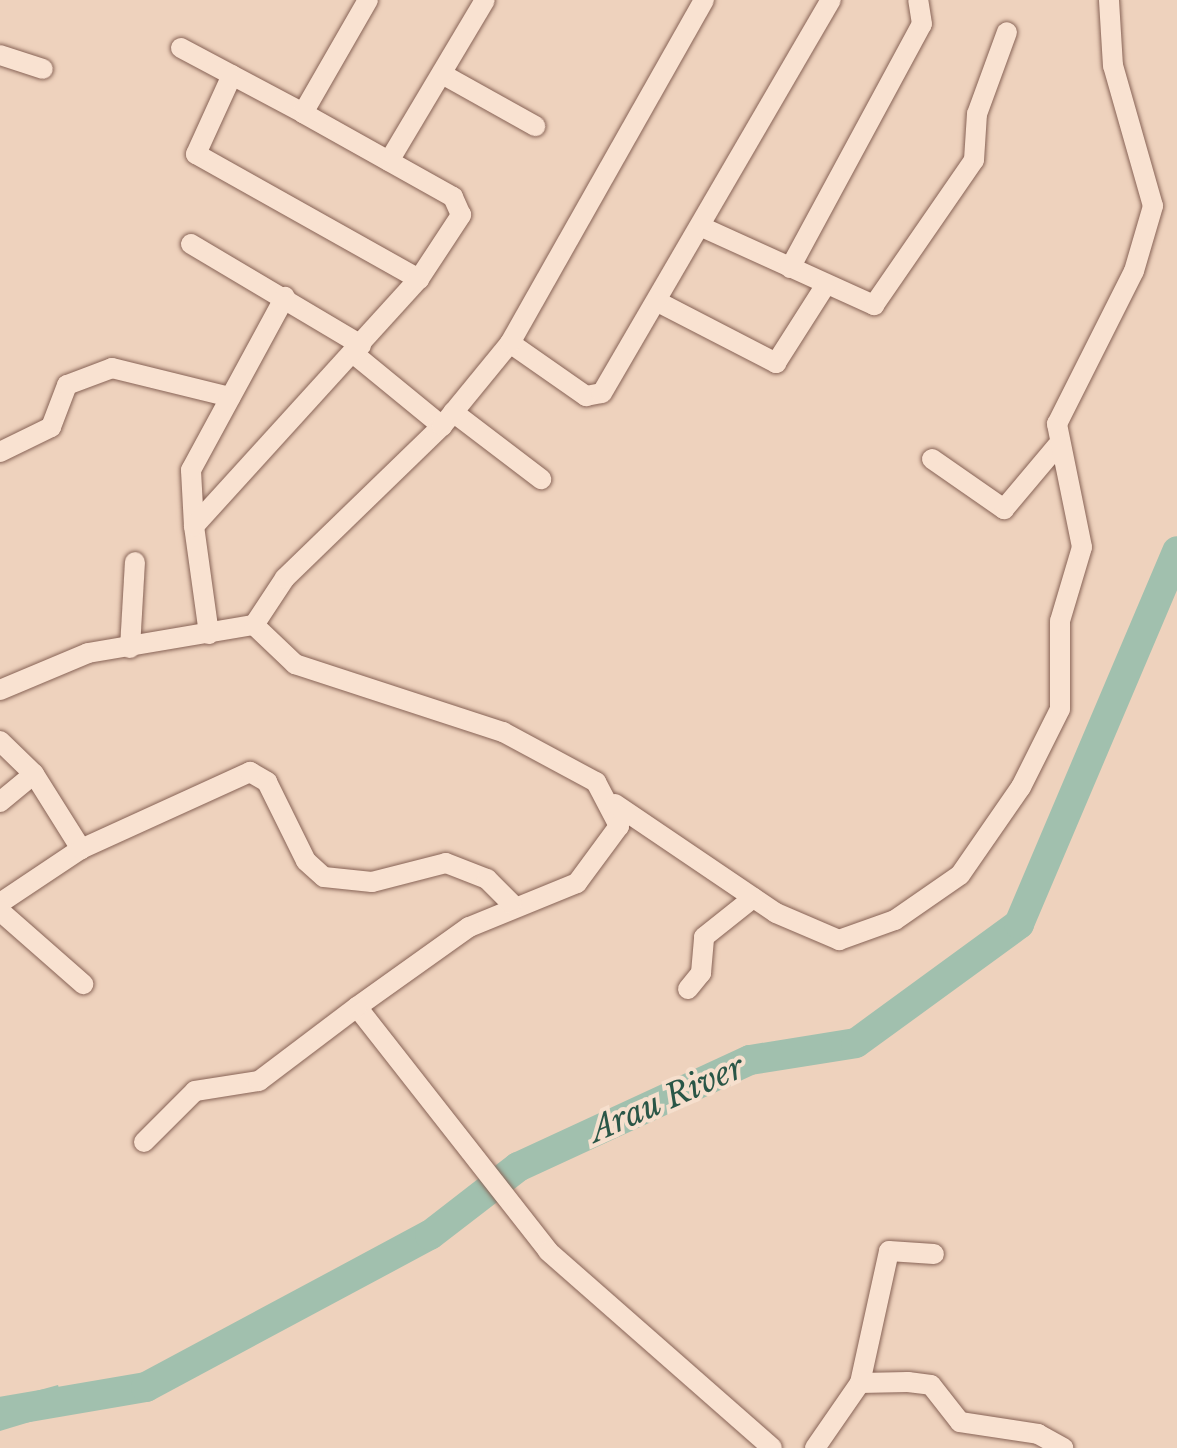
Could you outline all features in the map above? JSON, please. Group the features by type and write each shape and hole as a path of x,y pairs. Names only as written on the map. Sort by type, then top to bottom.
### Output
{"street":[{"path":"389,161 486,0"},
{"path":"0,690 64,660 254,625 284,578 448,419 510,343 704,0"},
{"path":"510,343 597,396 660,304 832,0"},
{"path":"790,268 922,24 920,0"},
{"path":"254,625 295,664 551,753 614,804 752,898 839,940 934,897 981,850 1060,709 1060,621 1082,547 1057,446 1066,398 1134,271 1153,206 1113,66 1109,0"},
{"path":"303,113 363,2"},
{"path":"704,228 868,306 886,290 974,160 976,114 1007,32"},
{"path":"182,48 389,161 460,209 418,279 358,350 194,526"},
{"path":"0,55 43,69"},
{"path":"442,74 535,126"},
{"path":"232,75 196,154 418,279"},
{"path":"192,244 286,298 448,419 541,480"},
{"path":"660,304 776,363 825,286"},
{"path":"208,634 191,470 286,298"},
{"path":"0,452 51,427 67,385 112,368 230,397"},
{"path":"932,459 1004,509 1057,446"},
{"path":"130,648 136,562"},
{"path":"0,741 34,774 81,849"},
{"path":"0,903 81,849 250,772 267,782 306,861 324,876 372,882 446,863 487,879 512,904"},
{"path":"0,802 34,774"},
{"path":"144,1142 195,1091 258,1082 357,1007 512,904 577,883 614,836 614,804"},
{"path":"688,989 701,973 704,937 752,898"},
{"path":"0,911 83,984"},
{"path":"357,1007 548,1251 772,1448"},
{"path":"815,1448 860,1383 889,1250 934,1254"},
{"path":"860,1383 925,1382 960,1422 1038,1434 1064,1448"}],"shaded area":[{"path":"58,1385 66,1411 0,1431 0,1401"}],"waterway":[{"name":"Arau River","path":"0,1412 146,1387 430,1235 518,1167 750,1060 856,1043 1019,924 1177,551"}]}
